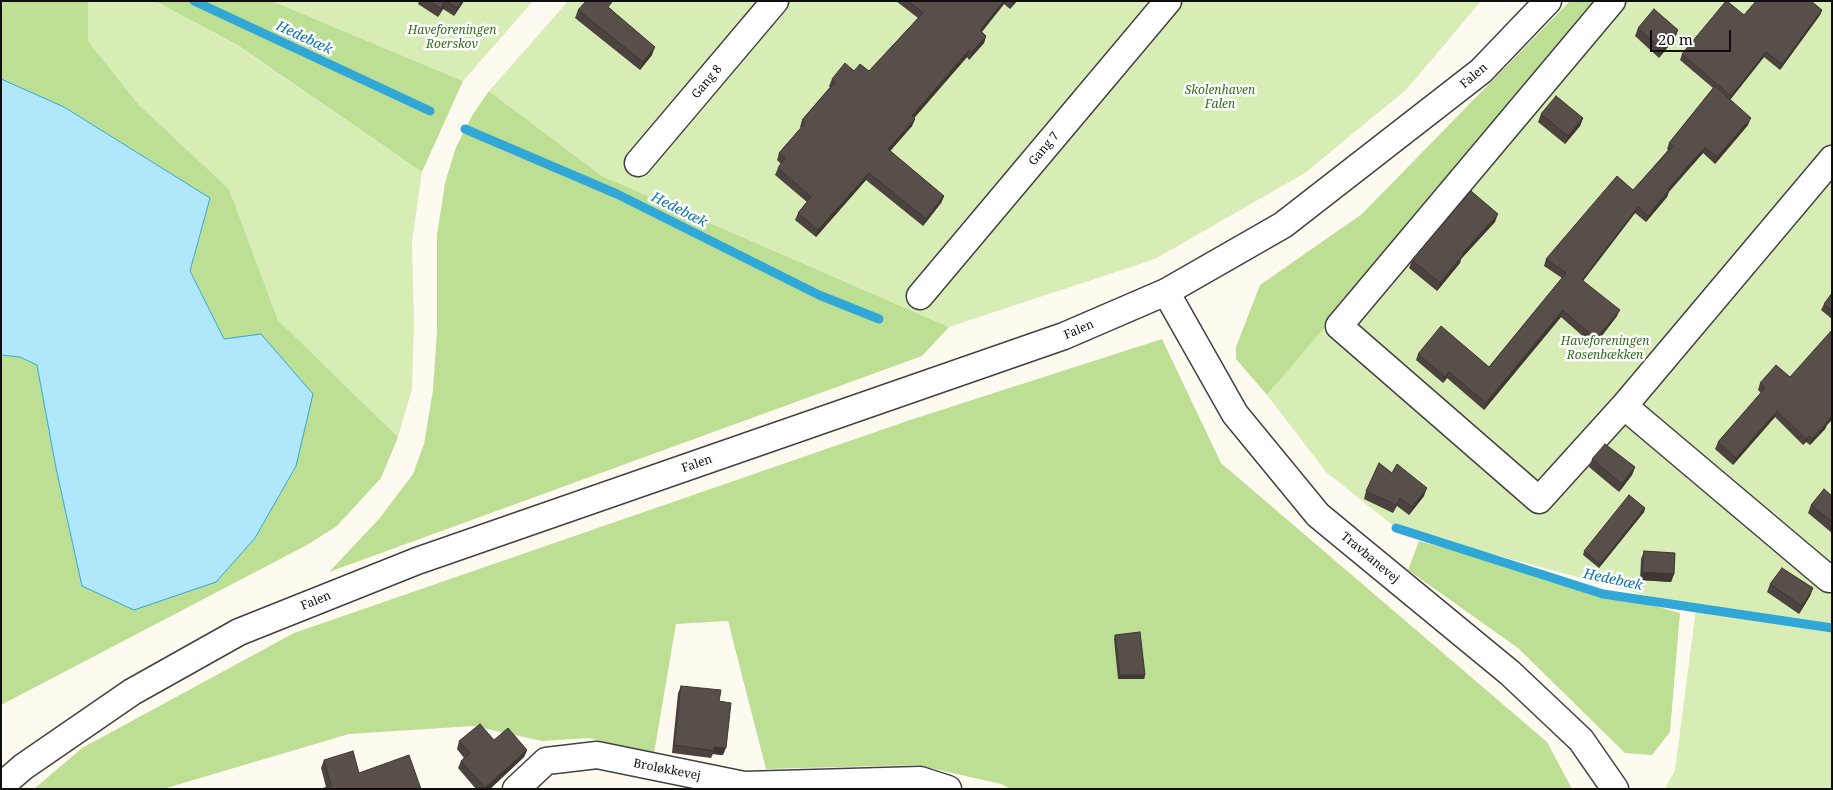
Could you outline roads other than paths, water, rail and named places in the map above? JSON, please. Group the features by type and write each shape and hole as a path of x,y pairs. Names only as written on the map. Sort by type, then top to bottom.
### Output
{"street":[{"name":"Gang 8","path":"638,163 775,1"},
{"name":"Gang 7","path":"920,296 1168,1"},
{"name":"Falen","path":"1391,141 1472,61 1524,1"},
{"name":"Falen","path":"1,786 23,767 132,692 238,632 417,561 1064,336 1166,292 1283,225 1481,71 1548,1"},
{"path":"1612,1 1339,326 1539,500 1624,406 1832,158"},
{"name":"Travbanevej","path":"1166,292 1235,414 1318,515 1510,673 1581,740 1616,789"},
{"path":"1624,406 1829,579 1832,576"},
{"name":"Broløkkevej","path":"516,789 546,761 597,755 743,787 920,780 948,789"}],"water":[{"path":"1,79 64,107 210,198 190,271 224,339 261,334 313,394 296,466 255,538 216,582 134,610 82,586 56,468 37,365 20,357 1,355"}],"waterway":[{"name":"Hedebæk","path":"194,1 430,111"},
{"name":"Hedebæk","path":"465,129 617,194 819,295 879,319"},
{"name":"Hedebæk","path":"1396,528 1603,594 1832,628"}],"park label":[{"name":"Haveforeningen Roerskov","path":"452,38"},
{"name":"Skolenhaven Falen","path":"1220,98"},
{"name":"Haveforeningen Rosenbækken","path":"1605,349"}]}
